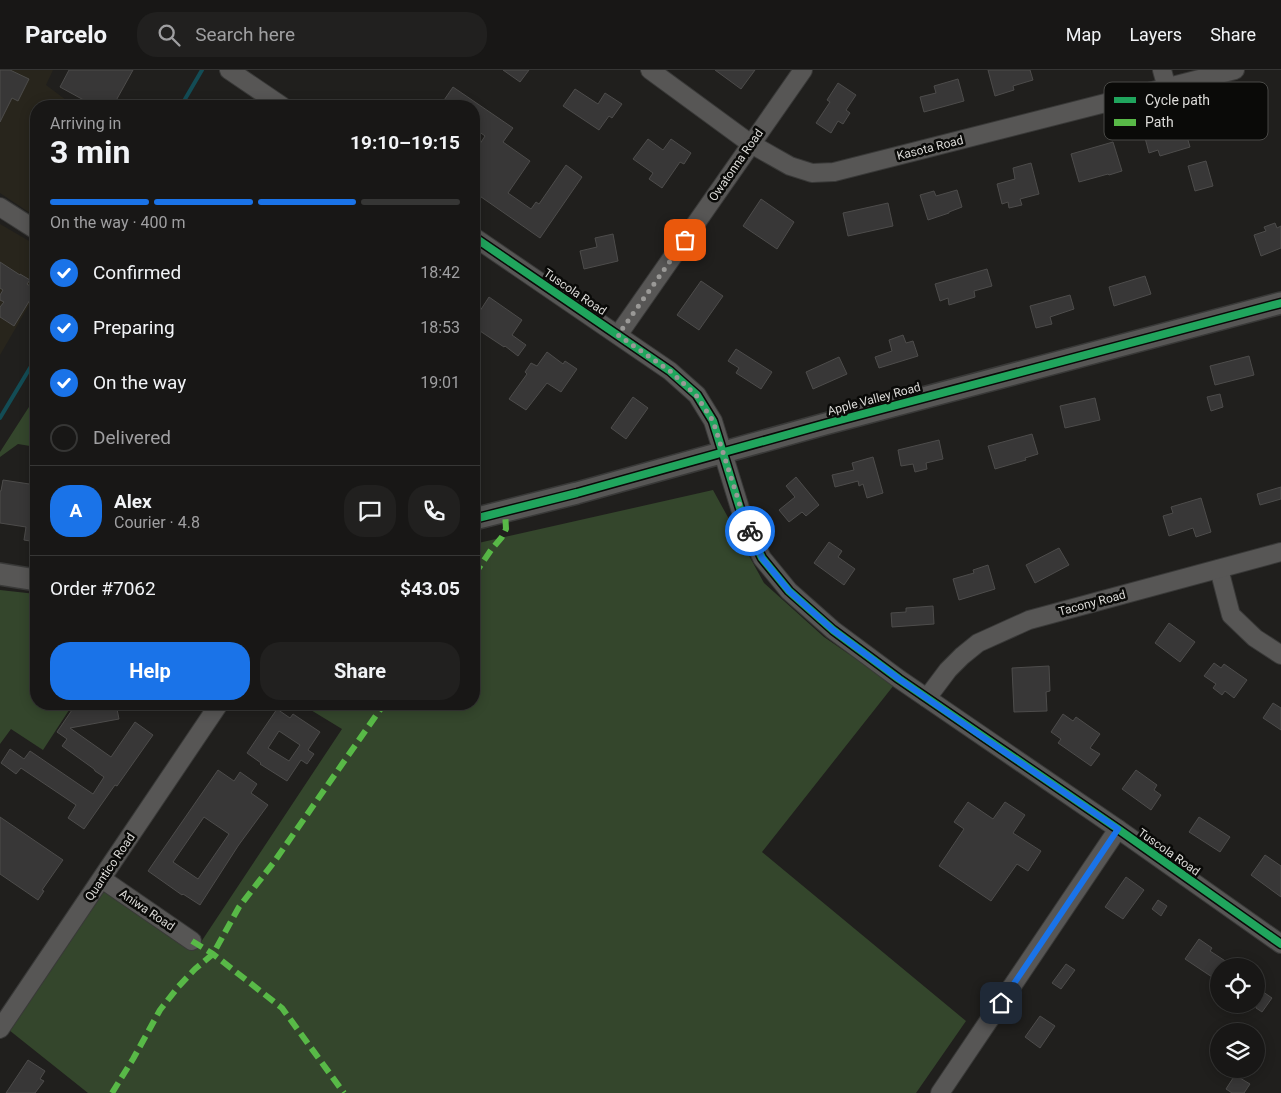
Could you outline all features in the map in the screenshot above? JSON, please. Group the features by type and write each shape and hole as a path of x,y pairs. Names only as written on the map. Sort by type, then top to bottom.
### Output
{"main road":[{"name":"Apple Valley Road","path":"480,517 1281,303"},
{"path":"0,574 30,579"}],"street":[{"path":"229,70 273,100"},
{"name":"Kasota Road","path":"650,70 751,144 790,166 812,173 834,172 1104,104"},
{"name":"Owatonna Road","path":"618,335 802,70"},
{"name":"Kasota Road","path":"1190,82 1235,70"},
{"path":"0,207 30,226"},
{"name":"Tuscola Road","path":"480,241 670,371 696,395 713,421 744,518 762,558 789,591 833,630 899,679 1118,829 1281,944"},
{"name":"Tacony Road","path":"927,698 948,670 978,643 1029,620 1281,552"},
{"path":"1219,569 1231,615 1255,638 1281,656"},
{"name":"Quantico Road","path":"0,1030 215,710"},
{"path":"940,1093 1118,829"},
{"name":"Aniwa Road","path":"102,879 192,941"}],"shaded area":[{"path":"0,70 53,70 46,85 66,100 30,100 30,213 0,193"},
{"path":"0,224 30,242 30,303 0,355"}],"green space":[{"path":"30,405 30,446 18,444 0,457 0,452"},
{"path":"713,490 764,583 824,637 894,685 762,852 966,1021 916,1093 88,1093 9,1030 102,879 199,945 342,729 311,710 480,710 480,543"},
{"path":"0,590 30,593 30,710 69,710 43,750 11,729 0,744"}],"building":[{"path":"0,70 10,70 29,79 18,101 12,98 0,122"},
{"path":"69,70 133,70 116,100 84,100 60,87"},
{"path":"503,70 529,70 520,82"},
{"path":"715,70 755,70 741,89"},
{"path":"988,70 1030,70 1033,80 1013,86 1014,90 995,96"},
{"path":"958,79 964,101 924,112 920,97 936,93 934,86"},
{"path":"838,83 856,95 846,110 850,113 843,124 838,121 831,133 816,123 830,102 827,100"},
{"path":"453,87 472,100 444,100"},
{"path":"575,89 598,104 605,93 622,104 612,118 609,116 599,130 563,106"},
{"path":"480,105 513,128 503,142 530,161 508,193 531,209 536,202 539,204 566,165 582,177 540,238 480,196 480,144 485,136 480,132"},
{"path":"648,139 663,150 671,139 691,153 684,164 680,162 662,188 649,179 653,173 633,159"},
{"path":"1146,140 1188,140 1190,147 1160,156 1158,150 1149,153"},
{"path":"1113,142 1122,171 1079,182 1071,154"},
{"path":"1206,161 1213,186 1195,191 1188,166"},
{"path":"1031,163 1039,194 1020,199 1022,205 1009,208 1008,202 1002,204 997,184 1015,179 1013,168"},
{"path":"957,190 962,207 928,220 920,195 934,191 936,196"},
{"path":"761,199 794,222 777,249 743,226"},
{"path":"888,203 893,226 848,236 843,213"},
{"path":"1275,223 1277,228 1281,226 1281,248 1261,256 1254,235 1266,231 1264,227"},
{"path":"613,234 618,261 584,269 580,251 597,247 595,238"},
{"path":"0,262 30,280 27,284 30,286 30,300 14,326 0,317 0,307 4,302 0,300 3,290 0,288"},
{"path":"987,269 992,286 974,291 975,297 949,305 948,298 940,301 935,284"},
{"path":"1145,276 1151,294 1114,306 1109,287"},
{"path":"701,281 723,296 699,330 677,315"},
{"path":"1070,295 1074,309 1050,317 1052,324 1036,328 1030,306"},
{"path":"489,297 522,320 512,335 526,345 518,356 480,331 480,311"},
{"path":"903,335 906,343 913,341 918,356 879,368 875,357 892,351 889,340"},
{"path":"736,349 772,372 761,389 736,373 739,368 728,361"},
{"path":"547,352 563,364 565,361 577,369 561,392 547,383 526,410 509,399 527,374 525,372 531,363 537,366"},
{"path":"1249,356 1254,375 1215,385 1210,366"},
{"path":"839,357 847,374 813,389 806,372"},
{"path":"1220,394 1223,407 1211,411 1207,397"},
{"path":"633,397 648,408 626,439 611,428"},
{"path":"1095,398 1100,420 1065,428 1060,406"},
{"path":"1032,434 1038,454 1025,458 1026,460 995,469 988,446"},
{"path":"939,440 943,459 926,463 927,469 915,472 913,464 901,466 898,450"},
{"path":"873,457 883,493 867,498 863,484 859,486 858,481 835,487 832,475 854,470 852,463"},
{"path":"796,477 819,505 806,516 802,512 789,522 779,510 795,497 786,486"},
{"path":"3,480 30,484 30,541 24,540 26,527 0,523"},
{"path":"1281,487 1281,499 1260,505 1257,494"},
{"path":"1201,498 1211,532 1196,537 1193,528 1169,536 1163,516 1173,513 1171,507"},
{"path":"829,542 842,551 838,557 855,569 844,585 814,563"},
{"path":"1059,548 1069,565 1035,583 1026,565"},
{"path":"988,565 995,589 959,600 953,579 974,573 973,570"},
{"path":"933,606 934,624 892,627 891,613 906,612 906,608"},
{"path":"1169,623 1195,642 1180,662 1155,643"},
{"path":"1214,663 1221,668 1224,664 1247,680 1234,698 1225,691 1222,695 1213,688 1216,684 1204,676"},
{"path":"1049,666 1050,691 1046,692 1047,711 1014,712 1012,668"},
{"path":"1273,703 1281,708 1281,730 1263,718"},
{"path":"72,710 117,710 119,719 70,728 111,757 135,722 153,735 84,829 68,818 76,805 21,768 16,774 1,763 10,749 24,759 30,751 93,794 104,777 62,746 67,739 57,732"},
{"path":"276,710 290,718 293,714 320,732 308,750 314,754 307,764 301,760 287,781 247,753","holes":["279,731 300,745 289,761 268,748"]},
{"path":"1063,714 1073,721 1076,717 1100,734 1090,748 1100,754 1091,766 1058,743 1061,739 1051,732"},
{"path":"218,770 234,781 240,772 257,784 251,793 268,805 238,846 200,905 148,871","holes":["204,817 229,834 198,879 173,862"]},
{"path":"1136,770 1157,785 1154,790 1161,795 1151,810 1122,789"},
{"path":"968,802 993,819 1005,802 1025,815 1013,833 1041,851 1028,871 1017,864 991,901 939,866 964,829 954,822"},
{"path":"0,817 63,860 42,890 44,891 38,900 0,874"},
{"path":"1199,817 1230,837 1220,852 1189,832"},
{"path":"1265,855 1281,866 1281,897 1251,875"},
{"path":"1126,877 1144,890 1123,919 1105,907"},
{"path":"1158,900 1167,906 1161,916 1152,909"},
{"path":"1199,939 1212,948 1210,951 1221,958 1210,958 1210,976 1185,959"},
{"path":"1066,964 1075,970 1061,989 1052,983"},
{"path":"1265,993 1272,998 1265,1008"},
{"path":"1040,1016 1055,1026 1040,1048 1025,1037"},
{"path":"28,1060 45,1071 40,1079 44,1081 35,1093 6,1093"},
{"path":"1233,1078 1240,1078 1250,1084 1244,1093 1232,1093 1226,1089"}],"waterway":[{"path":"184,100 202,70"},
{"path":"0,418 30,368"}],"marked path":[{"path":"480,566 506,529 505,511"},
{"path":"112,1093 160,1010 195,969 213,954 239,907 274,862 380,710"},
{"path":"192,941 213,954 282,1008 344,1093"}],"cycle path":[{"path":"480,241 670,371 697,395 713,421 743,518 762,558 789,591 833,630 899,679 1118,829 1281,944"},
{"path":"480,517 1281,303"}],"way so far":[{"path":"685,240 618,335 670,371 696,395 713,421 744,518 750,531"}],"route":[{"path":"750,531 762,558 789,591 833,630 899,679 1118,829 1001,1003"}]}
